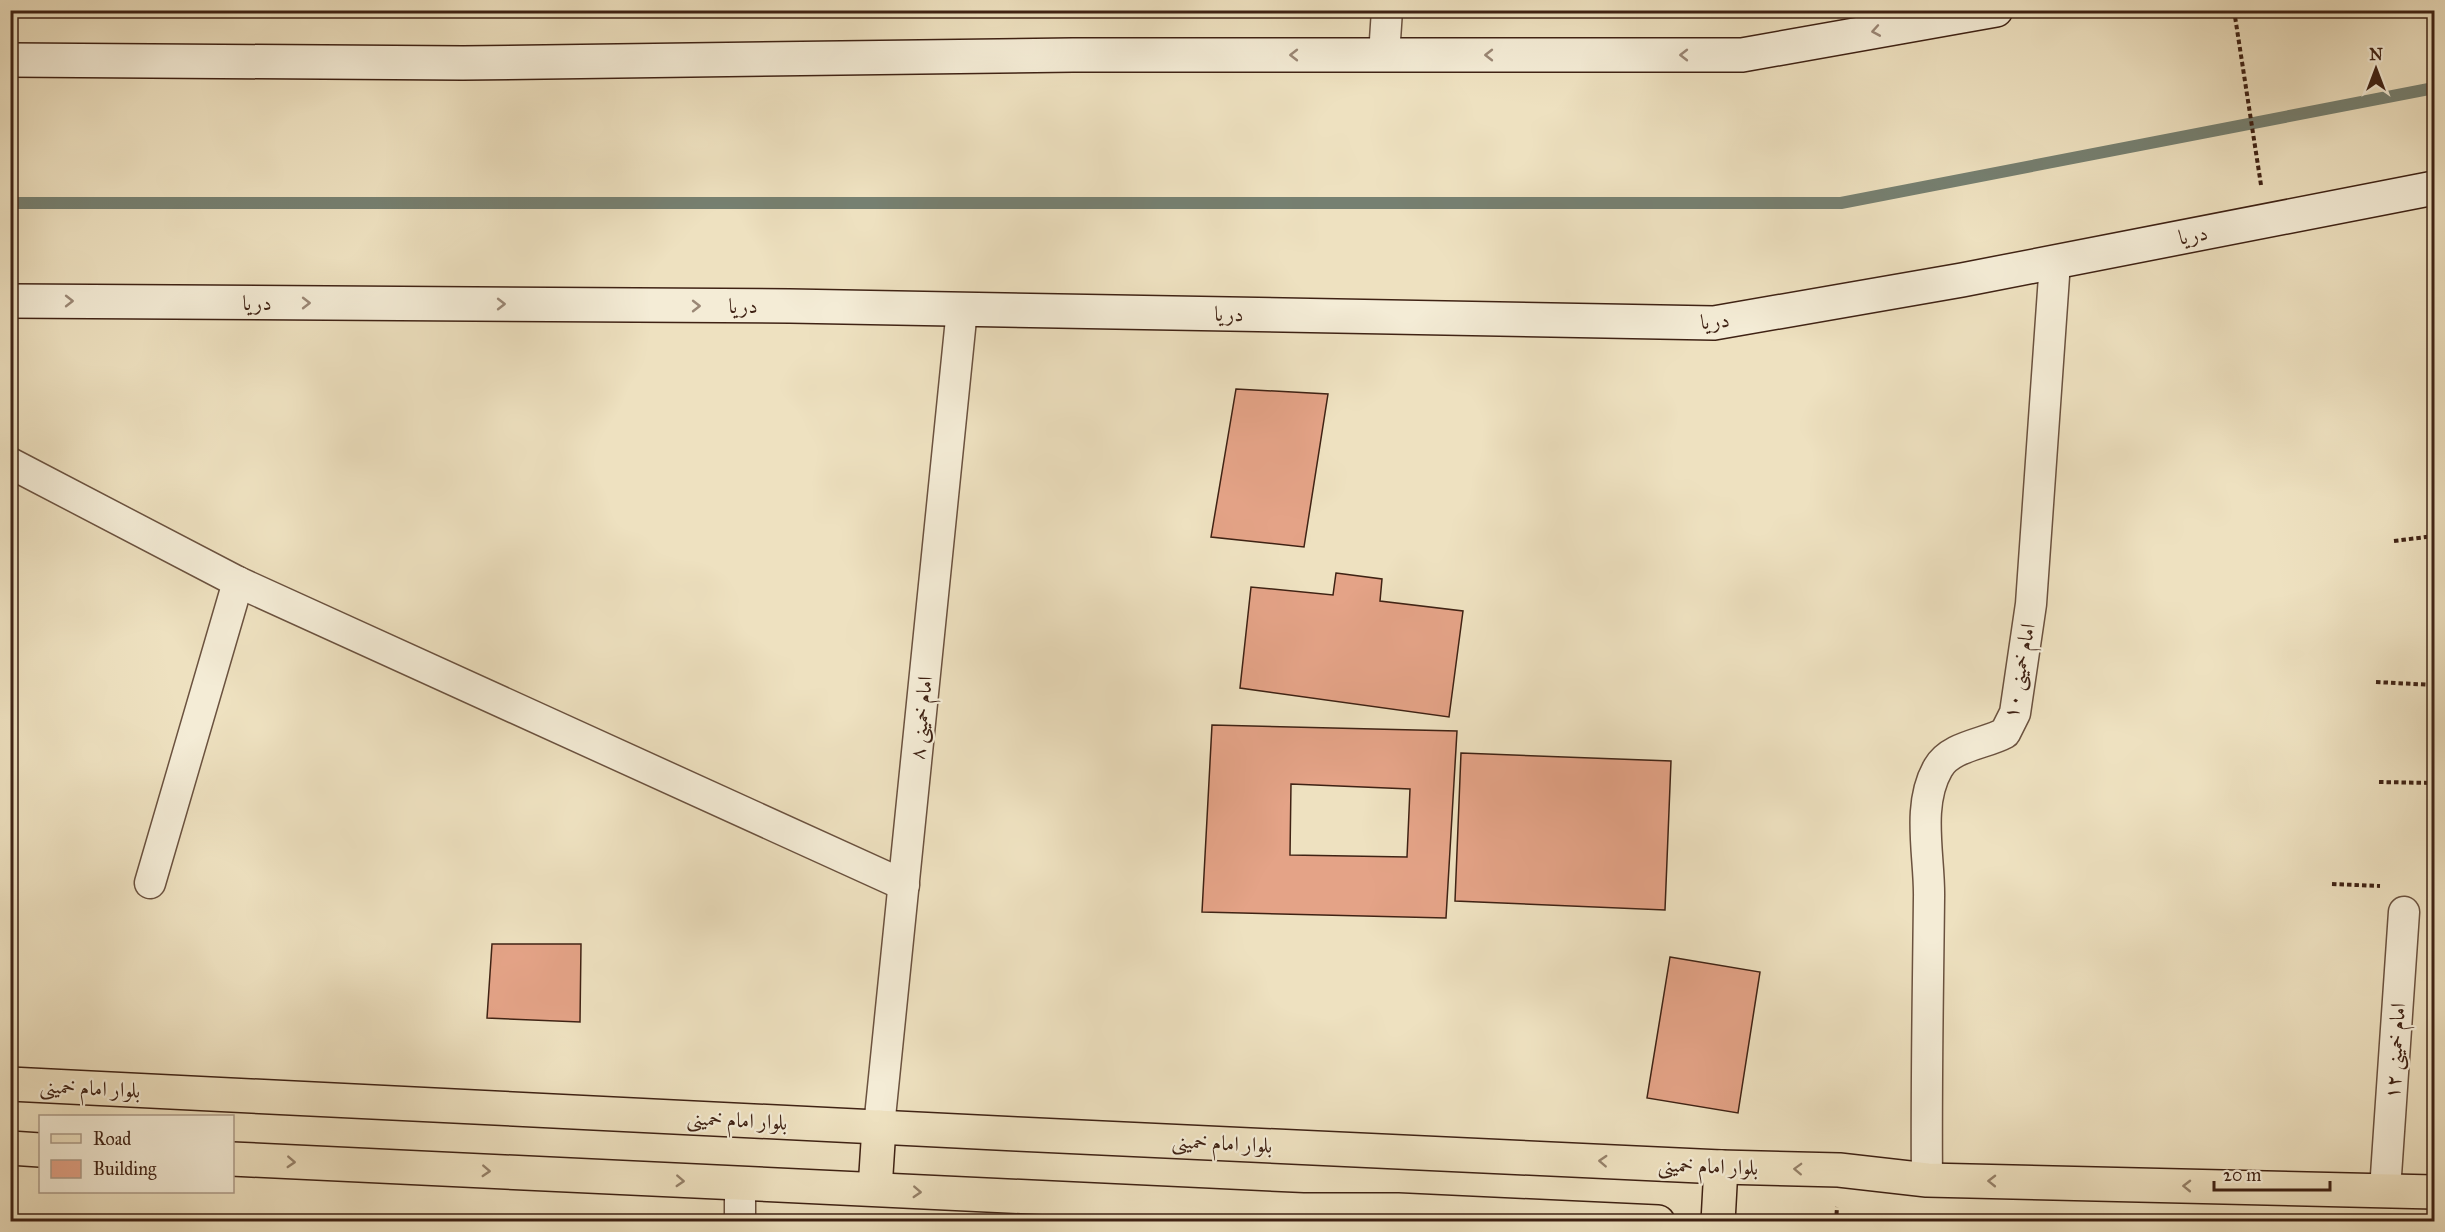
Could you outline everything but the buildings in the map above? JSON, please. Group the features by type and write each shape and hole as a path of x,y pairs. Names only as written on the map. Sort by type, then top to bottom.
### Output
{"main road":[{"name":"بلوار امام خمینی","path":"10,1084 1721,1167 1839,1170 1927,1180 2434,1192"},
{"path":"875,1189 879,1127"},
{"path":"10,1148 39,1150"},
{"path":"234,1159 1398,1216 1656,1221"},
{"path":"1718,1221 1721,1167"}],"street":[{"path":"1384,55 1387,10"},
{"path":"10,60 463,63 1073,55 1742,55 1996,10"},
{"name":"دریا","path":"10,301 790,306 1714,324 2055,262 2434,188"},
{"name":"امام خمینی ۱۰","path":"1927,1180 1926,1036 1930,874 1926,827 1928,796 1937,769 1942,762 1953,753 2005,733 2015,712 2031,604 2055,262"},
{"name":"امام خمینی ۸","path":"879,1127 962,309"},
{"path":"10,463 238,582 904,885"},
{"path":"150,884 238,582"},
{"name":"امام خمینی ۱۲","path":"2385,1190 2404,912"},
{"path":"740,1184 740,1221"}],"path":[{"path":"2234,10 2260,176"},
{"path":"2394,541 2434,536"},
{"path":"2376,682 2434,685"},
{"path":"2379,782 2434,783"}],"waterway":[{"path":"10,203 1841,203 2434,88"}]}
